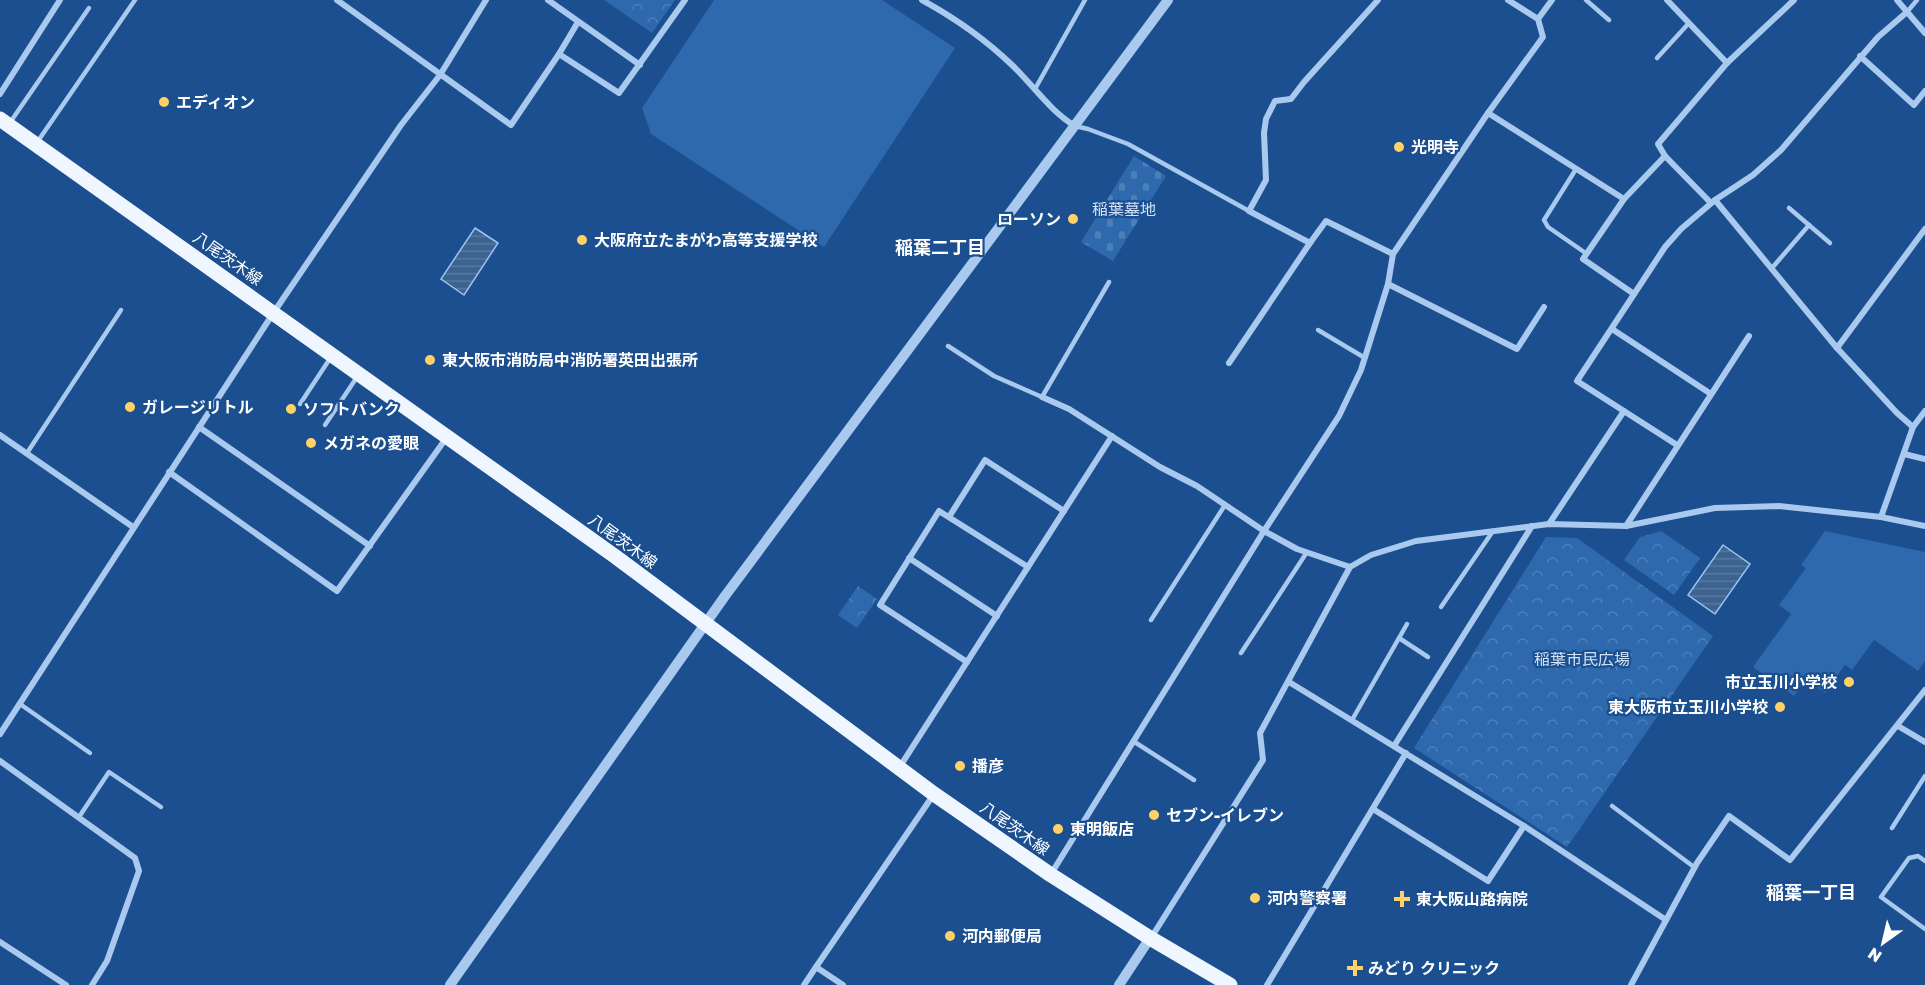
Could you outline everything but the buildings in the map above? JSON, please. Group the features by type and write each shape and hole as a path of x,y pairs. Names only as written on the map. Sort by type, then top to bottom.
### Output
{"main road":[{"name":"八尾茨木線","path":"4,122 625,564 934,794 1051,875 1150,938 1230,985"}],"street":[{"path":"0,94 60,0"},
{"path":"0,735 274,312 401,125 440,75 486,0"},
{"path":"548,0 640,65"},
{"path":"559,54 619,93 685,0"},
{"path":"922,0 983,40 1013,65 1062,119 1075,126"},
{"path":"450,985 704,623 1168,0"},
{"path":"1310,243 1249,211 1266,180 1264,133 1266,119 1275,101 1291,99 1378,0"},
{"path":"1051,875 1264,531 1339,416 1365,357 1388,284 1393,254 1488,113 1543,37 1538,19 1508,0"},
{"path":"1538,19 1552,0"},
{"path":"1667,0 1727,63"},
{"path":"1794,0 1727,63 1658,144 1665,156 1713,202 1772,267 1837,348 1897,413 1913,427"},
{"path":"1897,0 1925,33"},
{"path":"342,1 511,125 578,22"},
{"path":"1677,445 1577,381 1665,247 1681,229 1713,202 1753,176 1781,150 1878,37 1907,12"},
{"path":"1860,57 1914,105 1925,91"},
{"path":"1488,113 1624,199"},
{"path":"1634,294 1583,259 1624,199 1665,156"},
{"path":"1229,363 1326,221 1393,254"},
{"path":"1837,348 1925,229"},
{"path":"1388,284 1517,349 1544,308"},
{"path":"1612,328 1711,394"},
{"path":"1626,526 1749,336"},
{"path":"1042,397 1069,409 1160,467 1197,486 1264,531 1306,552 1350,567"},
{"path":"1549,524 1624,411"},
{"path":"1881,517 1913,427 1925,411"},
{"path":"199,427 370,546"},
{"path":"0,435 133,527"},
{"path":"170,472 337,591 447,436"},
{"path":"899,769 1112,436"},
{"path":"1904,454 1925,459"},
{"path":"949,517 986,460 1064,511"},
{"path":"1119,985 1263,760 1260,733 1350,567 1371,555 1416,541 1549,524 1626,526 1725,507 1779,506 1881,517 1925,526"},
{"path":"967,662 880,605 939,511 1028,567"},
{"path":"1394,746 1532,526"},
{"path":"909,558 997,616"},
{"path":"1289,682 1524,826 1666,920"},
{"path":"1631,985 1694,867 1729,816 1791,860 1925,690"},
{"path":"1898,726 1925,742"},
{"path":"1267,985 1406,753"},
{"path":"0,761 135,858 139,871 107,961 92,985"},
{"path":"804,985 934,794"},
{"path":"1373,808 1488,881 1524,826"},
{"path":"0,942 66,985"},
{"path":"816,967 843,985"}],"lane":[{"path":"36,144 135,0"},
{"path":"1035,90 1085,0"},
{"path":"1586,0 1609,20"},
{"path":"1907,12 1917,0"},
{"path":"4,122 89,8"},
{"path":"1657,58 1689,23"},
{"path":"1075,126 1128,144 1249,211"},
{"path":"1576,169 1544,220 1548,227 1587,254"},
{"path":"1789,208 1830,243"},
{"path":"1772,267 1809,225"},
{"path":"948,346 994,376 1042,397 1109,282"},
{"path":"27,453 121,310"},
{"path":"1318,330 1365,357"},
{"path":"300,404 333,355"},
{"path":"325,425 359,374"},
{"path":"1151,620 1226,505"},
{"path":"1441,607 1493,531"},
{"path":"1240,653 1306,552"},
{"path":"1352,720 1407,624"},
{"path":"1399,638 1428,657"},
{"path":"20,704 90,753"},
{"path":"1133,741 1194,780"},
{"path":"78,817 109,772 161,807"},
{"path":"1892,828 1925,776"},
{"path":"1612,806 1694,867"},
{"path":"1925,861 1918,856 1909,858 1881,897 1925,929"}],"green space":[{"path":"604,0 675,0 652,33"},
{"path":"714,0 882,0 955,48 824,247 651,134 642,108"},
{"name":"稲葉墓地","path":"1134,156 1166,176 1113,261 1081,242"},
{"path":"1661,531 1700,558 1674,595 1624,560 1640,537"},
{"path":"1825,531 1925,552 1925,661 1918,671 1874,640 1852,670 1845,665 1825,693 1806,680 1794,696 1753,667 1791,614 1779,605 1806,568 1801,565"},
{"name":"稲葉市民広場","path":"1546,537 1577,538 1713,636 1567,847 1414,748"},
{"path":"858,586 877,599 857,628 838,615"}],"shaded area":[{"path":"475,228 498,243 464,295 441,279"},
{"path":"1723,545 1750,564 1715,614 1688,595"}],"place":[{"name":"エディオン","path":"164,102"},
{"name":"光明寺","path":"1399,147"},
{"name":"ローソン","path":"1073,219"},
{"name":"大阪府立たまがわ高等支援学校","path":"582,240"},
{"name":"東大阪市消防局中消防署英田出張所","path":"430,360"},
{"name":"ガレージリトル","path":"130,407"},
{"name":"ソフトバンク","path":"291,409"},
{"name":"メガネの愛眼","path":"311,443"},
{"name":"市立玉川小学校","path":"1849,682"},
{"name":"東大阪市立玉川小学校","path":"1780,707"},
{"name":"播彦","path":"960,766"},
{"name":"セブン-イレブン","path":"1154,815"},
{"name":"東明飯店","path":"1058,829"},
{"name":"河内警察署","path":"1255,898"},
{"name":"東大阪山路病院","path":"1402,899"},
{"name":"河内郵便局","path":"950,936"},
{"name":"みどり クリニック","path":"1355,968"}],"district":[{"name":"稲葉二丁目","path":"940,248"},
{"name":"稲葉一丁目","path":"1811,893"}]}
